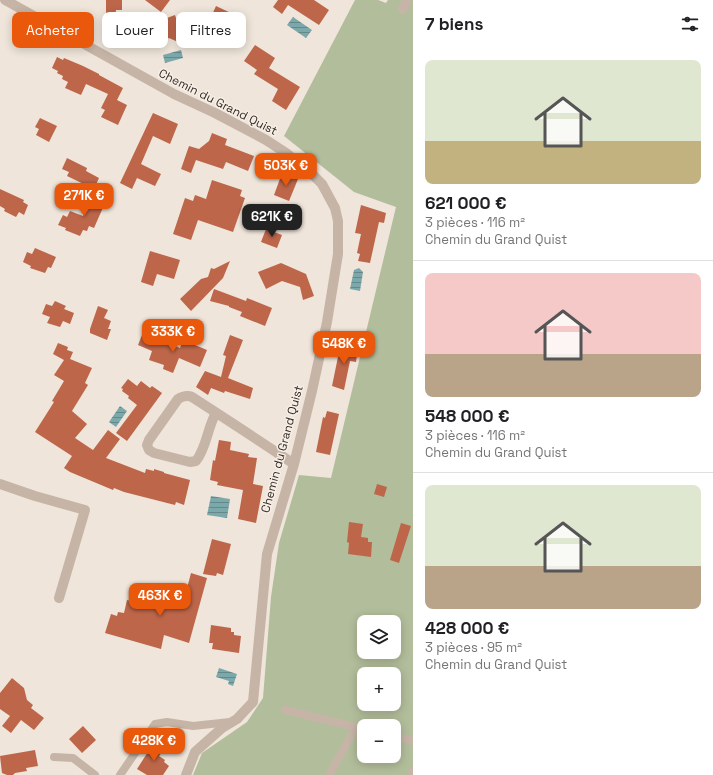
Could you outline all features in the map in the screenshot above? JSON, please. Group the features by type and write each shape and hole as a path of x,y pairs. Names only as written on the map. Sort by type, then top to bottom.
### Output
{"street":[{"name":"Chemin du Grand Quist","path":"6,0 174,94 215,113 266,140 286,153 311,173 327,190 335,208 338,221 338,254 325,330 312,391 294,464 267,554 253,702 238,719 222,728 195,752 186,775"},
{"path":"216,413 210,422 201,456 196,461 190,462 154,453 149,450 147,445 149,440 178,399 185,396 192,397 294,464"},
{"path":"0,484 35,496 85,510 59,598"}],"lane":[{"path":"285,710 357,727"},
{"path":"120,775 156,724 166,722 193,726 233,722"},
{"path":"329,775 357,733"},
{"path":"401,738 413,741"},
{"path":"54,757 73,758 95,775"},
{"path":"411,775 413,771"}],"green space":[{"path":"355,0 378,0 386,3 388,0 413,0 413,775 193,775 202,753 247,722 263,698 271,597 279,543 299,475 331,478 396,207 354,192 284,136"}],"water":[{"path":"293,17 312,30 306,38 287,25"},
{"path":"181,50 183,58 165,63 163,55"},
{"path":"359,268 363,272 360,291 350,289 354,270"},
{"path":"120,406 127,411 116,427 109,422"},
{"path":"211,496 230,499 227,518 207,515"},
{"path":"219,668 237,674 233,686 228,684 229,681 216,677"}],"building":[{"path":"106,0 122,0 122,10 116,10 116,12 106,12"},
{"path":"145,0 170,0 161,12"},
{"path":"278,0 314,0 329,10 319,25 288,5 282,14 273,7"},
{"path":"216,6 229,12 213,12"},
{"path":"175,15 176,41 168,38 168,18"},
{"path":"255,45 275,58 269,68 300,87 286,110 272,101 278,89 254,74 257,70 244,61"},
{"path":"57,57 63,60 64,58 83,66 123,88 117,100 127,105 118,125 101,117 105,110 101,108 108,94 86,84 81,95 65,88 68,82 62,79 63,76 57,73 58,71 52,68"},
{"path":"153,113 178,124 170,144 153,136 141,164 161,174 155,186 137,178 132,189 120,183"},
{"path":"40,118 57,126 49,142 36,135 39,129 35,127"},
{"path":"212,133 227,139 225,145 254,156 248,171 226,162 223,169 196,160 191,173 181,169 189,146 199,149 209,141"},
{"path":"67,158 87,168 86,171 99,178 94,189 67,176 69,172 62,169"},
{"path":"287,174 298,179 289,201 274,195 281,176 286,178"},
{"path":"212,180 242,190 240,196 245,198 233,232 198,220 191,240 173,234 185,198 193,201 195,195 206,199"},
{"path":"0,189 24,200 23,202 28,205 24,215 19,212 16,217 4,211 5,209 0,206"},
{"path":"95,190 105,203 94,228 89,226 87,231 83,230 80,236 65,230 66,228 58,225 63,215 67,217 70,211 83,216"},
{"path":"361,205 386,213 384,223 379,222 370,263 358,261 360,254 357,253 361,234 355,233"},
{"path":"266,229 282,235 277,248 261,242"},
{"path":"35,248 56,257 51,268 48,267 45,273 30,268 31,266 23,262 27,252 32,254"},
{"path":"150,251 180,260 174,279 157,274 153,286 141,282"},
{"path":"230,261 223,278 191,311 180,299 201,279 208,277 211,268 214,269"},
{"path":"281,263 306,274 314,296 303,300 300,287 282,281 266,289 258,272"},
{"path":"214,289 246,301 247,298 272,308 265,326 240,316 242,312 229,306 210,301"},
{"path":"55,301 66,306 64,309 74,313 70,324 63,321 60,327 47,323 50,317 42,314 46,304 52,306"},
{"path":"98,306 108,310 104,318 111,321 108,329 111,329 107,340 90,333"},
{"path":"142,335 156,341 158,339 180,348 183,340 207,350 200,367 179,358 173,373 163,369 164,365 149,360 152,351 138,345"},
{"path":"230,335 243,340 228,378 253,388 250,399 225,391 224,393 211,388 208,395 196,387 205,371 221,377 226,356 223,355"},
{"path":"58,343 68,347 67,350 73,352 70,359 92,368 85,383 88,385 72,411 87,424 75,438 93,450 108,430 120,439 106,458 145,473 146,469 154,471 154,469 190,480 184,505 176,502 175,505 114,488 113,490 70,472 64,468 72,456 35,432 54,402 52,401 64,381 54,375 64,360 53,354"},
{"path":"341,345 358,347 356,362 350,361 344,390 332,386"},
{"path":"128,379 137,386 141,381 150,388 152,386 162,393 127,441 116,433 137,405 122,391 123,389 121,388"},
{"path":"327,411 339,414 330,455 316,452 323,417 325,418"},
{"path":"219,440 231,442 230,450 249,454 248,457 257,458 253,484 263,486 256,523 238,519 243,490 217,485 218,482 210,480 213,460 215,461"},
{"path":"377,484 387,487 384,497 374,494"},
{"path":"349,522 363,524 361,537 368,538 368,542 372,542 371,557 348,554 349,543 347,542"},
{"path":"401,523 411,526 399,563 390,560"},
{"path":"212,539 231,544 223,575 217,573 216,576 203,574"},
{"path":"191,573 207,578 189,643 164,635 161,649 105,633 111,614 117,616 118,612 124,613 127,600 150,606 153,595 180,602 182,596 185,596"},
{"path":"211,625 231,628 231,632 234,632 234,635 241,636 239,653 212,649 213,643 209,643"},
{"path":"12,678 24,688 27,700 33,705 31,708 44,718 34,730 21,720 11,733 2,726 10,716 0,709 0,693"},
{"path":"83,726 96,740 82,753 69,739"},
{"path":"155,741 165,748 159,756 165,760 164,762 169,766 163,775 147,775 137,769"},
{"path":"35,750 38,766 26,768 27,771 15,773 13,775 2,773 0,756"}]}
